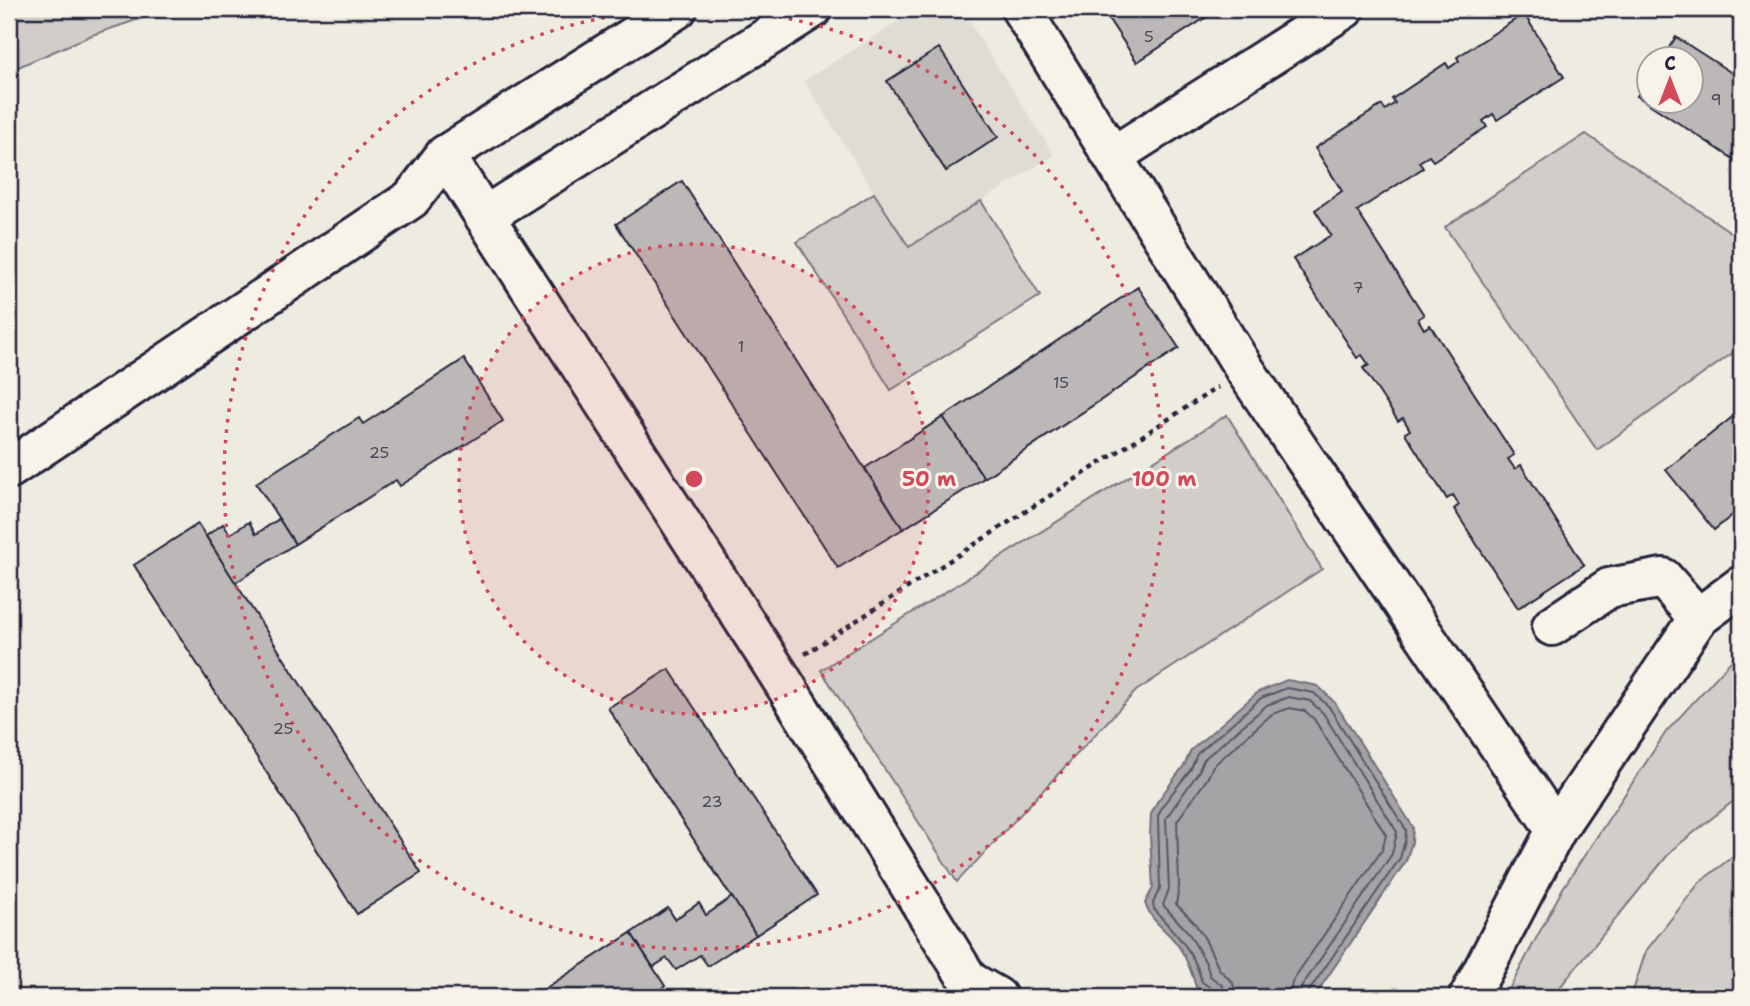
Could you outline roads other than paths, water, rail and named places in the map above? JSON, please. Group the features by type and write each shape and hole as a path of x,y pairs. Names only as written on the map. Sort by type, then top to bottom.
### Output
{"street":[{"path":"9,469 411,199 445,155 677,9"},
{"path":"485,216 812,9"},
{"path":"1021,9 1245,370 1556,830"},
{"path":"1113,156 1345,9"},
{"path":"445,155 777,672 969,981 997,997"},
{"path":"1552,626 1609,588 1663,578 1698,618"},
{"path":"1469,997 1556,830 1698,618 1741,586"}],"water":[{"path":"1287,680 1318,686 1335,703 1413,827 1412,842 1406,861 1314,997 1215,997 1196,987 1180,949 1152,918 1145,903 1153,888 1151,814 1185,764 1191,750 1258,692"}]}
